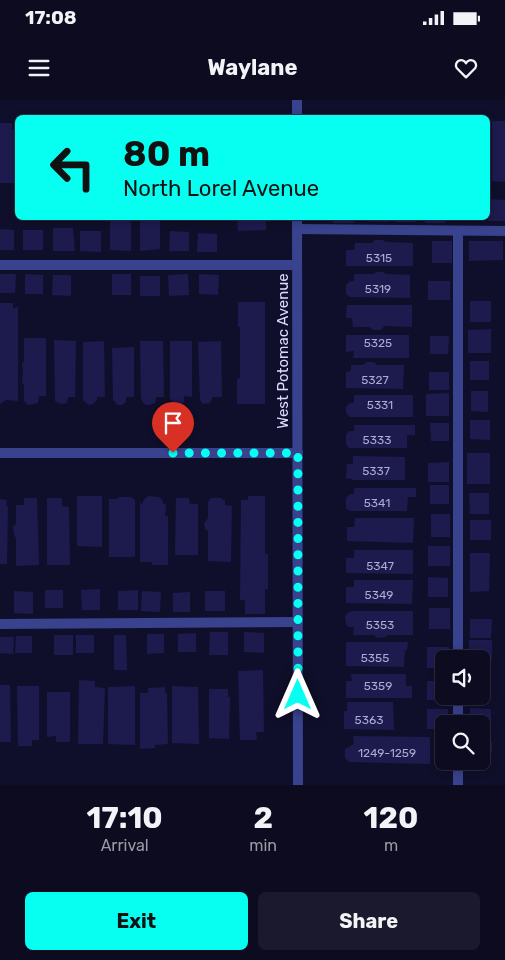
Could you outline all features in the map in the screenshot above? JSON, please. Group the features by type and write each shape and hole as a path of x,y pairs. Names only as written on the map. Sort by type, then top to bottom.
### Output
{"street":[{"path":"297,100 297,115"},
{"name":"West Potomac Avenue","path":"297,220 298,785"},
{"path":"297,229 505,231"},
{"path":"458,231 458,650"},
{"path":"0,265 297,265"},
{"path":"0,454 298,453"},
{"path":"0,624 298,622"},
{"path":"458,770 458,785"}],"building":[{"path":"492,121 505,121 505,182 492,181"},
{"path":"0,123 12,123 12,129 15,129 15,183 0,183"},
{"path":"490,199 505,200 505,221 488,221 490,220"},
{"path":"110,220 131,220 131,251 110,250"},
{"path":"140,220 160,221 160,249 140,251"},
{"path":"237,220 266,220 266,230 238,231"},
{"path":"333,220 354,220 354,223 333,223"},
{"path":"388,220 388,222 364,221"},
{"path":"395,220 416,220 416,222 395,222"},
{"path":"425,220 445,220 445,223 425,223"},
{"path":"53,228 73,228 75,251 53,251"},
{"path":"0,229 14,230 14,250 0,250"},
{"path":"23,230 43,230 43,250 23,250"},
{"path":"80,231 101,231 101,252 80,251"},
{"path":"170,231 189,232 189,251 169,251"},
{"path":"198,233 217,234 217,252 197,252"},
{"path":"375,240 413,243 413,266 346,266 346,250 354,250 355,243 372,243"},
{"path":"432,241 452,241 452,263 432,263"},
{"path":"469,241 503,241 503,260 469,261"},
{"path":"377,272 410,275 410,298 350,297 346,294 346,285 350,281 354,281 354,274 373,274"},
{"path":"0,274 16,274 15,293 0,293"},
{"path":"25,274 43,275 43,294 25,294"},
{"path":"112,274 131,274 131,295 112,295"},
{"path":"188,274 189,295 169,296 168,275"},
{"path":"199,274 219,275 218,295 199,294"},
{"path":"53,275 71,275 71,296 52,295"},
{"path":"140,276 160,276 160,296 140,296"},
{"path":"428,281 450,281 450,300 428,300"},
{"path":"470,301 491,301 491,322 470,322"},
{"path":"238,302 265,302 265,404 237,404 237,379 240,378"},
{"path":"0,303 13,303 13,308 18,307 18,401 6,400 0,404"},
{"path":"347,305 412,305 412,327 384,326 381,330 373,330 369,327 353,327 352,318 346,318"},
{"path":"491,329 491,353 468,353 468,330"},
{"path":"346,335 409,335 409,358 353,358 354,351 346,352"},
{"path":"430,336 449,336 448,354 430,354"},
{"path":"24,338 46,338 46,396 39,396 38,403 28,405 24,401 24,385 22,383"},
{"path":"54,340 76,341 75,397 68,397 67,403 62,404 55,401"},
{"path":"104,341 105,397 97,397 93,404 89,405 83,400 83,342"},
{"path":"140,341 163,341 164,397 156,397 155,403 149,405 142,401 141,397"},
{"path":"170,341 192,341 192,397 184,396 184,403 176,404 170,399"},
{"path":"221,341 222,397 213,397 210,403 203,404 200,400 198,342"},
{"path":"134,347 134,397 126,397 126,402 118,405 113,400 112,348"},
{"path":"470,361 489,361 489,380 470,380"},
{"path":"367,362 374,362 377,365 404,365 403,389 346,388 346,372 351,371 351,365 363,365"},
{"path":"429,372 449,372 449,390 429,390"},
{"path":"471,391 488,391 488,412 471,411"},
{"path":"449,393 449,416 426,416 426,394"},
{"path":"354,395 413,395 413,417 350,417 346,413 346,407 350,403 354,403"},
{"path":"470,420 490,420 490,440 470,439"},
{"path":"430,423 449,423 449,441 431,441"},
{"path":"354,425 415,425 415,435 407,435 407,448 349,448 346,444 346,435 349,431 354,431"},
{"path":"467,453 490,453 490,484 467,484"},
{"path":"353,456 405,457 405,480 352,480 346,478 347,464 353,464"},
{"path":"449,462 449,482 428,482 428,463"},
{"path":"430,485 449,485 449,504 430,504"},
{"path":"354,488 416,488 416,497 408,497 407,511 350,511 346,508 346,498 350,494 354,494"},
{"path":"469,493 489,493 489,514 470,514"},
{"path":"77,496 102,496 102,547 77,546"},
{"path":"148,496 159,497 163,504 166,504 165,516 168,516 168,565 152,565 152,562 140,562 140,503 143,504 143,501"},
{"path":"248,496 265,496 265,554 268,554 268,589 265,589 265,614 245,614 245,600 240,600 241,500 248,500"},
{"path":"119,497 131,497 135,500 135,557 109,557 109,499 117,499"},
{"path":"24,498 37,498 39,565 16,566 16,538 13,527 16,524 16,505 24,505"},
{"path":"47,498 62,498 62,506 69,507 70,565 47,565"},
{"path":"176,498 189,498 190,504 198,504 198,555 175,555"},
{"path":"211,498 221,498 225,501 225,505 232,506 231,562 208,561 208,531 205,529 204,523 208,518 208,502"},
{"path":"0,499 7,500 6,506 8,506 7,564 0,564"},
{"path":"431,514 450,514 450,537 431,537"},
{"path":"355,518 414,518 413,543 347,541 347,527 354,527"},
{"path":"470,520 491,520 491,540 470,540"},
{"path":"428,546 450,546 450,566 428,566"},
{"path":"354,550 413,550 413,574 346,573 346,558 354,558"},
{"path":"470,553 490,553 489,591 470,592"},
{"path":"428,577 448,578 448,597 428,597"},
{"path":"354,580 413,580 412,604 346,603 346,587 354,587"},
{"path":"100,589 100,610 82,610 81,590"},
{"path":"45,590 63,590 63,608 45,608"},
{"path":"138,590 138,610 118,610 118,591"},
{"path":"14,591 33,592 33,614 14,613"},
{"path":"142,591 161,592 160,612 141,611"},
{"path":"205,591 225,591 225,611 205,611"},
{"path":"190,592 190,612 173,612 173,593"},
{"path":"429,608 450,608 450,629 429,629"},
{"path":"353,611 413,611 413,635 388,635 377,638 374,635 353,635 354,627 349,627 346,624 345,616"},
{"path":"470,619 492,619 491,638 470,638"},
{"path":"210,632 228,632 228,655 209,655"},
{"path":"244,632 264,633 264,653 244,652"},
{"path":"196,633 196,652 178,652 178,634"},
{"path":"147,634 164,634 164,653 147,654"},
{"path":"54,635 73,635 73,655 54,655"},
{"path":"76,635 94,635 94,653 76,653"},
{"path":"114,635 126,635 127,670 114,670"},
{"path":"16,636 32,636 32,653 15,653"},
{"path":"0,637 14,637 13,654 0,653"},
{"path":"469,640 492,640 492,660 490,660 490,650 469,650"},
{"path":"346,642 408,642 407,650 405,650 404,667 346,666"},
{"path":"427,647 449,647 449,650 435,650 435,668 427,668"},
{"path":"263,670 264,732 256,732 257,740 240,740 238,671"},
{"path":"490,670 491,670 490,691"},
{"path":"351,674 406,674 406,686 412,686 412,698 346,698 346,681 352,681"},
{"path":"79,680 95,681 95,687 105,688 103,744 78,744"},
{"path":"427,681 435,681 435,700 427,700"},
{"path":"0,685 10,685 11,742 0,742"},
{"path":"17,686 39,686 39,740 32,740 32,746 18,746"},
{"path":"135,686 135,745 108,744 108,687"},
{"path":"172,686 198,687 199,744 172,743"},
{"path":"165,687 165,693 167,693 168,744 155,745 155,748 140,749 140,693 148,693 148,688"},
{"path":"209,689 228,689 228,697 230,697 229,739 209,738"},
{"path":"47,692 70,692 70,742 56,742 56,736 47,737"},
{"path":"347,702 393,702 394,730 344,729 344,711 347,711"},
{"path":"470,708 491,709 491,730 490,715 470,715"},
{"path":"427,709 448,709 448,715 435,715 435,729 427,729"},
{"path":"353,736 430,737 430,764 349,762 345,758 345,749 354,744"},
{"path":"490,742 492,742 492,753 490,753"},
{"path":"434,743 435,763 434,763"}],"route":[{"path":"173,453 298,453 298,695"}]}
